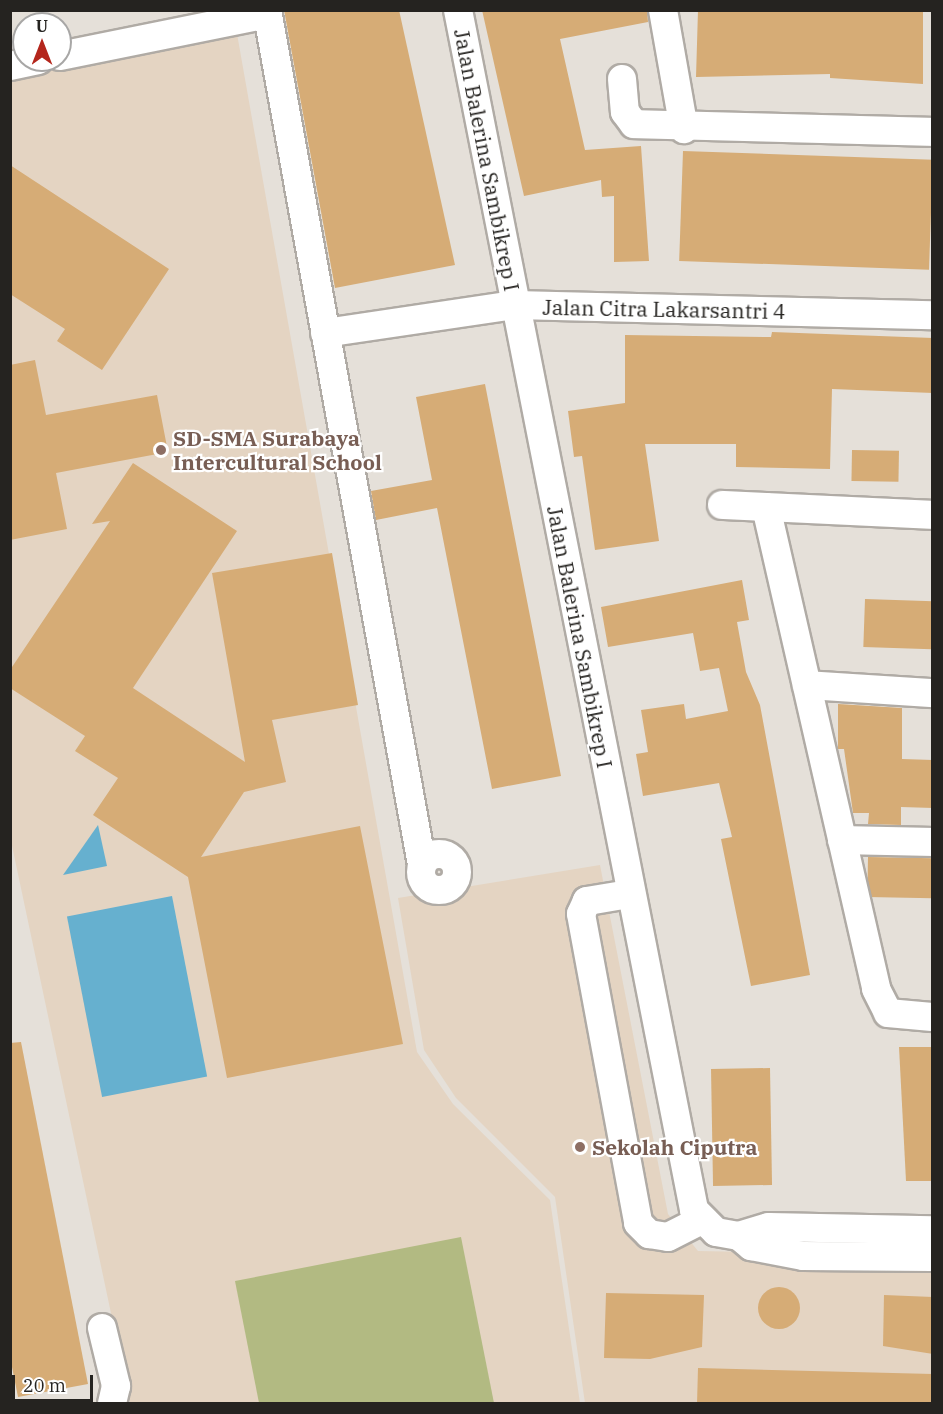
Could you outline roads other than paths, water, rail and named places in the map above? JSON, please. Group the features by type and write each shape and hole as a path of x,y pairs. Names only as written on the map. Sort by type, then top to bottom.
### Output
{"street":[{"name":"Jalan Balerina Sambikrep I","path":"458,10 629,894 694,1210 701,1220"},
{"path":"663,10 684,129"},
{"path":"72,53 267,12 422,865"},
{"path":"622,79 630,122 684,129 933,132"},
{"name":"Jalan Citra Lakarsantri 4","path":"325,333 515,305 933,315"},
{"path":"722,505 933,515"},
{"path":"766,507 842,840 884,1010 896,1016 933,1017"},
{"path":"807,685 933,693"},
{"path":"842,840 933,842"},
{"path":"629,894 587,901 581,914 638,1223 649,1234 668,1237 701,1220 716,1232 739,1236 769,1227 933,1230"},
{"path":"739,1236 751,1246 803,1256 933,1257"},
{"path":"102,1328 116,1386 112,1404"}],"water":[{"path":"98,825 107,866 63,875"},
{"path":"172,896 207,1077 102,1097 67,916"}],"place":[{"name":"SD-SMA Surabaya Intercultural School","path":"161,450"},
{"name":"Sekolah Ciputra","path":"580,1147"}]}
